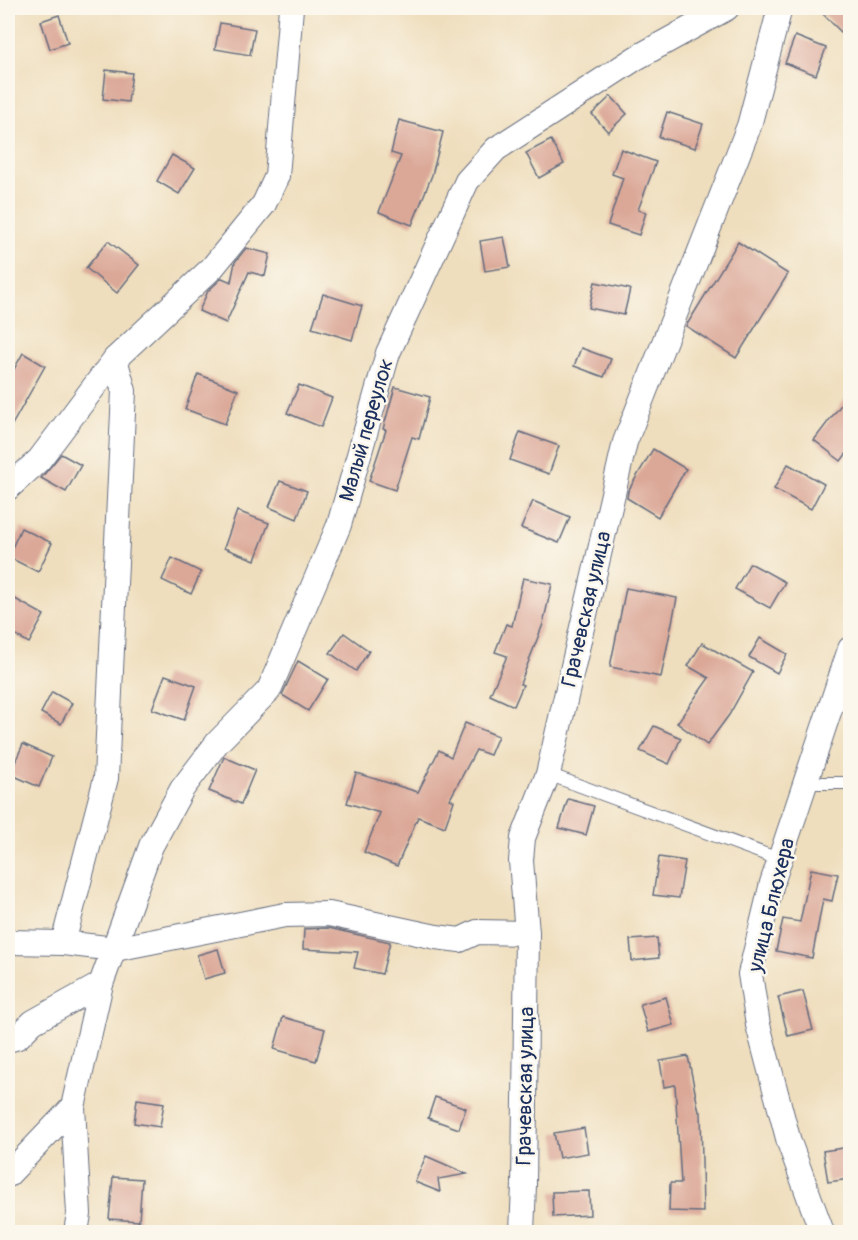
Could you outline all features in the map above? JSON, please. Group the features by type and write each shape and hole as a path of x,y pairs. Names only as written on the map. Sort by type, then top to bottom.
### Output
{"street":[{"path":"8,488 39,460 115,359 212,268 264,204 277,176 291,8"},
{"name":"Малый переулок","path":"73,1107 101,984 151,846 182,789 217,743 269,690 339,525 388,353 467,181 496,149 636,58 727,8"},
{"name":"Грачевская улица","path":"522,1233 527,933 521,861 524,838 548,774 625,442 749,126 780,8"},
{"path":"63,943 106,778 124,391 115,359"},
{"name":"улица Блюхера","path":"822,1233 789,1142 758,1025 750,974 772,883 850,649"},
{"path":"8,942 63,943 115,949 285,915 329,914 460,940 477,932 527,933"},
{"path":"8,1040 18,1037 33,1022 101,984"},
{"path":"8,1175 73,1107"},
{"path":"73,1107 79,1214 76,1233"}],"lane":[{"path":"548,774 781,860"},
{"path":"804,783 850,783"}],"building":[{"path":"817,8 850,8 850,41"},
{"path":"59,15 68,43 50,49 41,21"},
{"path":"220,23 255,29 250,55 215,49"},
{"path":"795,36 826,48 816,75 785,63"},
{"path":"106,70 132,73 128,102 103,99"},
{"path":"611,96 627,114 608,132 592,114"},
{"path":"667,112 703,124 695,148 659,137"},
{"path":"399,120 443,132 432,175 412,225 379,212 401,156 391,153"},
{"path":"551,140 564,164 539,178 526,153"},
{"path":"621,149 656,162 638,210 646,212 639,235 608,225 623,178 612,174"},
{"path":"172,155 195,168 179,194 157,181"},
{"path":"504,237 510,267 485,271 480,241"},
{"path":"108,241 139,265 117,293 86,268"},
{"path":"738,242 788,274 736,358 686,326"},
{"path":"246,248 270,254 265,276 249,272 226,323 199,311 208,291 222,278 231,282 235,262"},
{"path":"595,282 630,289 624,315 589,308"},
{"path":"323,294 362,306 352,340 312,328"},
{"path":"581,348 611,359 604,377 574,366"},
{"path":"23,353 45,366 8,432 8,380"},
{"path":"198,374 238,390 225,424 185,409"},
{"path":"299,385 332,398 321,427 287,413"},
{"path":"395,387 430,397 419,439 412,437 395,490 369,481 386,430 383,429"},
{"path":"850,393 850,449 841,461 814,440"},
{"path":"520,432 559,446 549,474 510,460"},
{"path":"653,449 686,469 658,517 627,498 628,491"},
{"path":"61,454 81,465 66,492 41,478"},
{"path":"788,464 824,484 811,509 774,489"},
{"path":"280,481 307,491 297,519 269,507"},
{"path":"533,501 570,517 559,543 521,528"},
{"path":"237,511 269,523 255,560 224,548"},
{"path":"21,528 52,543 38,572 8,557"},
{"path":"172,558 201,572 191,594 162,580"},
{"path":"750,563 785,582 770,608 735,589"},
{"path":"523,578 552,584 543,624 514,706 490,695 507,656 495,652 506,624 512,626"},
{"path":"626,588 677,598 661,677 610,667"},
{"path":"8,595 44,615 29,643 8,631"},
{"path":"344,633 369,651 356,671 330,653"},
{"path":"760,638 787,654 777,673 749,657"},
{"path":"702,643 753,672 729,715 707,745 677,723 709,678 688,666"},
{"path":"298,661 328,679 308,711 282,695"},
{"path":"165,675 196,686 184,720 152,709"},
{"path":"52,692 72,703 61,724 41,713"},
{"path":"465,723 498,736 490,755 476,750 450,799 454,801 445,827 418,817 397,866 364,852 380,813 347,803 356,773 418,792 439,750 451,757"},
{"path":"654,726 681,738 669,764 640,751"},
{"path":"23,744 52,757 39,787 10,774"},
{"path":"224,757 255,770 241,804 209,791"},
{"path":"568,799 594,806 586,835 559,828"},
{"path":"659,857 685,861 679,898 653,895"},
{"path":"811,869 838,874 832,901 823,899 812,958 776,951 783,919 800,922"},
{"path":"328,928 390,942 382,974 354,968 358,952 303,949 304,929"},
{"path":"657,938 659,958 632,961 630,940"},
{"path":"218,949 225,973 204,979 197,955"},
{"path":"803,991 813,1030 788,1036 778,997"},
{"path":"666,997 674,1025 648,1032 640,1004"},
{"path":"283,1017 325,1029 316,1061 274,1049"},
{"path":"688,1056 699,1112 701,1112 703,1212 669,1211 670,1183 681,1183 675,1085 664,1087 660,1061"},
{"path":"435,1097 466,1108 459,1129 428,1118"},
{"path":"137,1099 164,1103 160,1127 134,1123"},
{"path":"584,1128 588,1153 559,1158 554,1133"},
{"path":"850,1147 850,1179 828,1182 823,1151"},
{"path":"426,1156 467,1174 438,1179 440,1192 415,1182"},
{"path":"113,1177 142,1179 139,1221 109,1219"},
{"path":"589,1191 590,1215 553,1217 552,1192"}]}
